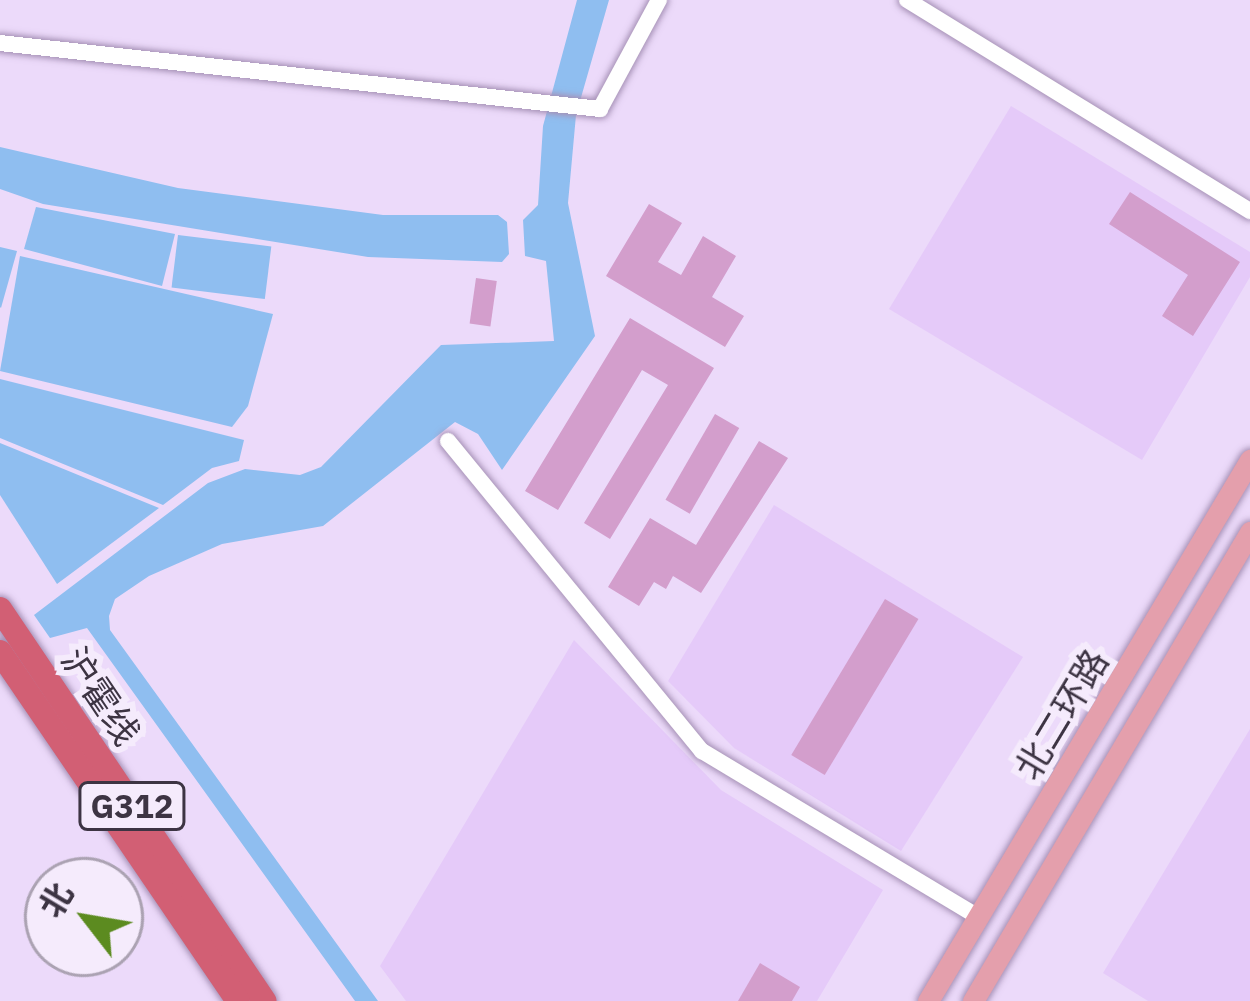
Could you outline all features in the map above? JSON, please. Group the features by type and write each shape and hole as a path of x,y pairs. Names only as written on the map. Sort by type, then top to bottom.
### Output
{"highway":[{"name":"沪霍线","path":"0,609 264,1001"},
{"name":"沪霍线","path":"0,652 238,1001"}],"main road":[{"name":"北二环路","path":"928,1001 1250,460"},
{"name":"北二环路","path":"973,1001 1250,532"},
{"path":"978,917 1012,936"}],"street":[{"path":"0,44 600,109 659,0"},
{"path":"907,0 1250,211"},
{"path":"448,440 702,751 978,917"}],"shaded area":[{"path":"1011,106 1250,252 1250,277 1142,460 889,309"},
{"path":"774,505 1023,657 901,851 734,748 668,681"},
{"path":"574,640 721,790 883,890 817,1001 406,1001 380,966"},
{"path":"1250,729 1250,1001 1148,1001 1103,973"}],"water":[{"path":"577,0 609,0 576,115 568,203 595,336 502,470 478,434 455,422 323,526 222,544 149,576 115,599 109,616 110,630 378,1001 355,1001 87,628 50,638 34,615 208,483 245,469 300,475 321,467 441,345 554,341 546,261 525,256 523,220 538,205 543,126"},
{"path":"0,147 178,188 383,215 498,215 507,222 509,254 502,262 368,257 43,204 0,189"},
{"path":"36,207 175,234 162,286 24,249"},
{"path":"178,235 271,246 265,299 172,288"},
{"path":"0,247 17,251 1,308 0,307"},
{"path":"20,256 273,314 248,406 232,427 0,371"},
{"path":"0,379 244,440 239,461 212,468 163,505 0,438"},
{"path":"0,443 159,508 57,584 0,495"}],"building":[{"path":"1130,192 1240,262 1193,336 1162,316 1188,275 1109,224"},
{"path":"649,204 682,223 658,262 681,275 703,236 736,256 712,297 744,316 725,347 606,276"},
{"path":"476,278 497,281 490,326 470,324"},
{"path":"630,318 714,368 610,539 584,523 668,385 642,370 558,510 525,491"},
{"path":"715,414 739,428 690,514 666,500"},
{"path":"759,441 788,458 701,593 673,576 666,589 654,582 639,606 608,587 650,518 696,545"},
{"path":"885,599 918,619 825,775 791,755"},
{"path":"760,963 800,987 792,1001 738,1001"}]}
